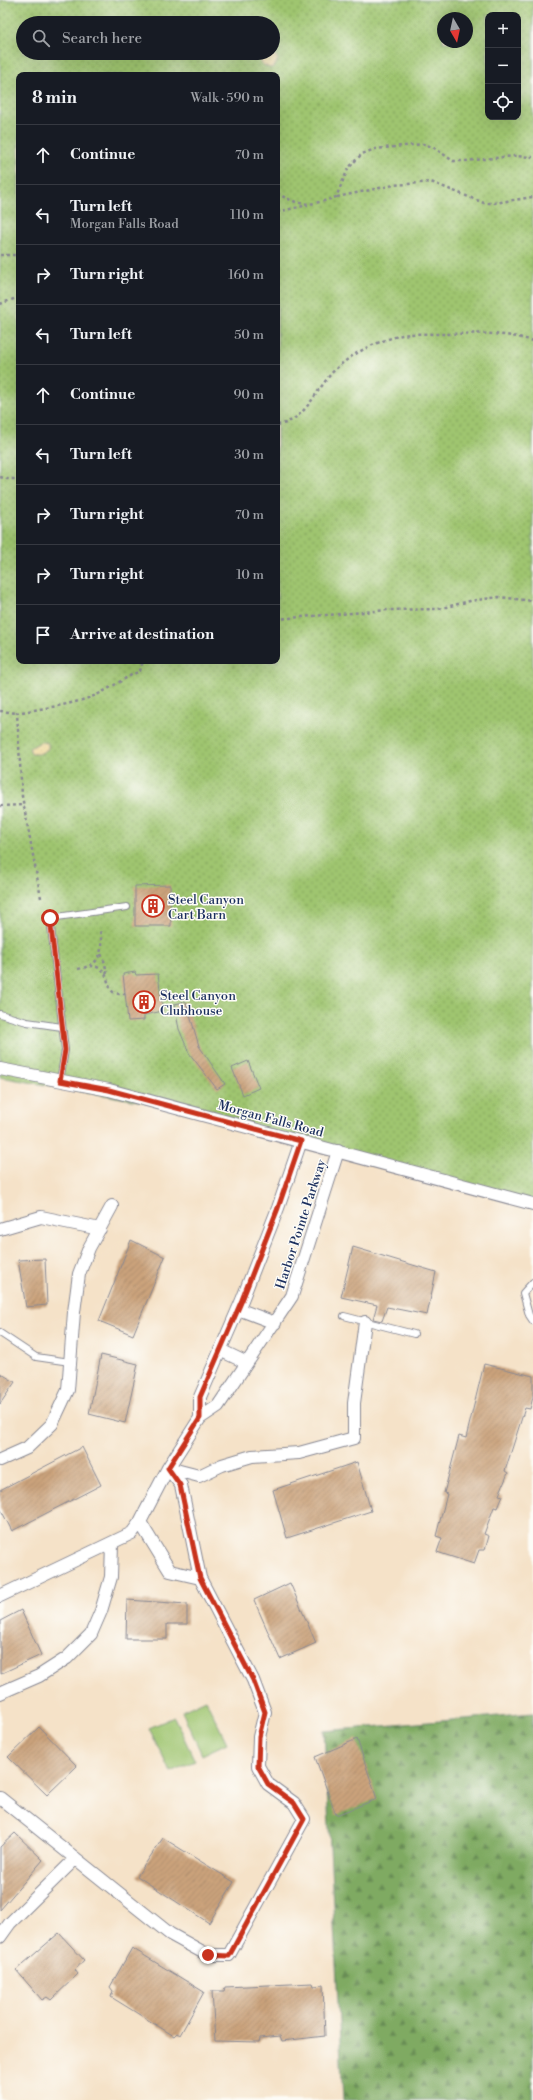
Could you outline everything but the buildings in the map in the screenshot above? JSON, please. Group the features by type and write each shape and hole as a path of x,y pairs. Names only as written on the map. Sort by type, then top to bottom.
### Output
{"street":[{"name":"Morgan Falls Road","path":"0,1069 109,1090 533,1204"},
{"name":"Harbor Pointe Parkway","path":"200,1418 200,1397 238,1309 278,1208 301,1141"},
{"name":"Harbor Pointe Parkway","path":"140,1522 168,1468 200,1418 218,1406 292,1296 338,1151"},
{"path":"0,1460 27,1448 52,1424 68,1390 74,1312 79,1274 89,1248 112,1206"},
{"path":"0,1229 41,1217 100,1229"},
{"path":"238,1309 275,1323"},
{"path":"168,1468 198,1476 222,1465 252,1456 298,1453 354,1438 354,1403 365,1322"},
{"path":"220,1350 247,1363"},
{"path":"0,1798 170,1934 208,1955 229,1956 304,1819 294,1803 268,1784 258,1766 259,1737 265,1712 253,1680 200,1578 180,1485 168,1468"},
{"path":"0,1596 132,1533 140,1522 170,1570 200,1578"},
{"path":"0,1693 39,1676 67,1658 91,1634 101,1611 111,1577 112,1542"},
{"path":"0,1937 10,1923 75,1859"}],"lane":[{"path":"60,1081 65,1050 50,918 127,907"},
{"path":"0,1014 27,1022 62,1027"},
{"path":"533,1282 523,1293 529,1315 533,1321"},
{"path":"344,1316 414,1334"},
{"path":"0,1333 36,1357 70,1362"}],"path":[{"path":"336,197 348,169 354,161 362,154 375,149 424,144 433,147 453,161 514,156 533,157"},
{"path":"280,211 336,197 394,185 431,182 484,203 494,204 533,197"},
{"path":"280,195 298,204 312,204"},
{"path":"0,255 16,255"},
{"path":"0,304 16,298"},
{"path":"280,425 285,424 298,416 311,401 324,381 340,365 382,341 404,335 484,333 501,334 533,341"},
{"path":"0,477 6,479 16,479"},
{"path":"280,619 388,610 438,609 470,601 499,597 533,601"},
{"path":"0,711 17,713 67,704 92,697 125,677 140,671 142,664"},
{"path":"17,713 24,805 41,898"},
{"path":"0,806 24,805"},
{"path":"100,930 101,954 105,963 112,992 125,994"},
{"path":"90,966 101,954"},
{"path":"78,969 90,966 99,968 107,975"}],"green space":[{"path":"0,0 533,0 533,1205 196,1111 0,1077"},
{"path":"206,1700 227,1743 202,1755 182,1711"},
{"path":"533,1713 533,2100 343,2100 324,1731"},
{"path":"174,1717 195,1761 170,1772 149,1728"}],"sand":[{"path":"260,60 278,60 275,66 271,68"},
{"path":"41,742 48,743 48,749 39,754 31,754 29,748"}],"place":[{"name":"Steel Canyon Cart Barn","path":"153,906"},
{"name":"Steel Canyon Clubhouse","path":"144,1002"}],"route":[{"path":"50,918 65,1050 60,1081 109,1090 301,1141 278,1208 242,1300 200,1397 200,1418 168,1468 180,1485 200,1578 253,1680 265,1712 259,1737 258,1766 268,1784 294,1803 304,1819 229,1956 208,1955"}]}
